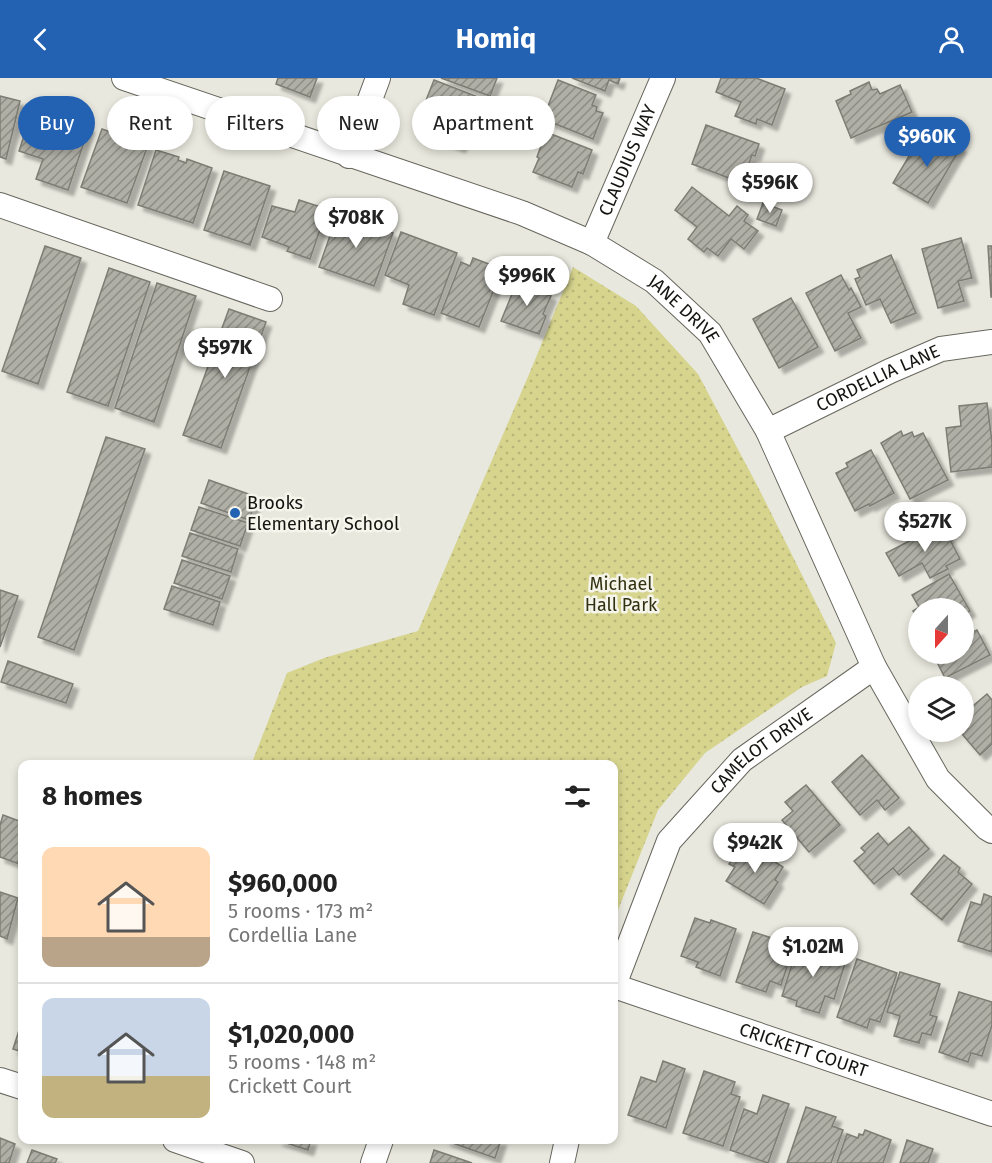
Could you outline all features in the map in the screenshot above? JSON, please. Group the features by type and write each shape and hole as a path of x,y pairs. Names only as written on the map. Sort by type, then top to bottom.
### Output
{"street":[{"name":"JANE DRIVE","path":"124,78 522,213 592,243 654,281 710,333 768,431 874,667 938,779 992,831"},
{"path":"349,156 378,78"},
{"name":"CLAUDIUS WAY","path":"592,243 663,78"},
{"path":"0,205 270,298"},
{"name":"CORDELLIA LANE","path":"768,431 890,371 941,349 992,342"},
{"name":"CAMELOT DRIVE","path":"618,975 669,841 742,760 874,667"},
{"name":"CRICKETT COURT","path":"618,986 992,1114"},
{"path":"0,1080 18,1086"},
{"path":"187,1144 242,1163"},
{"path":"373,1163 380,1144"},
{"path":"562,1163 566,1144"}],"green space":[{"name":"Michael Hall Park","path":"573,267 636,306 698,374 758,487 836,643 827,676 802,687 705,753 658,810 618,910 618,760 253,760 287,673 324,658 418,631"}],"building":[{"path":"278,78 317,78 310,97 276,84"},
{"path":"441,78 497,78 490,96"},
{"path":"572,78 620,78 618,84 609,80 605,91"},
{"path":"721,78 756,78 785,89 772,125 757,119 756,124 735,116 741,102 716,92"},
{"path":"434,80 475,96 428,96"},
{"path":"558,80 596,95 592,105 597,107 596,111 603,113 593,139 555,124 555,96 552,96"},
{"path":"869,82 872,90 877,89 880,94 900,85 912,112 851,138 836,101"},
{"path":"0,96 18,100 18,109 6,159 0,157"},
{"path":"706,125 759,144 755,156 752,155 742,183 692,164"},
{"path":"102,129 107,131 107,150 146,150 127,203 81,187"},
{"path":"936,133 961,147 928,203 893,183 912,151 922,157"},
{"path":"555,136 592,150 583,174 578,172 572,187 533,172 539,158 537,157 540,150 555,150"},
{"path":"81,150 68,190 36,179 43,159 19,151"},
{"path":"156,150 179,157 178,160 186,163 187,159 212,168 193,223 138,205"},
{"path":"224,171 270,186 250,245 204,230"},
{"path":"692,187 729,216 737,206 748,215 744,221 758,231 744,249 731,239 718,256 707,248 704,252 688,239 697,227 675,210"},
{"path":"299,200 327,209 310,259 287,251 289,247 262,237 272,206 295,212"},
{"path":"763,203 782,210 776,226 757,219"},
{"path":"339,210 393,233 374,286 319,267"},
{"path":"401,232 457,253 434,315 403,304 409,285 385,275"},
{"path":"961,238 972,278 958,281 964,301 938,308 922,249"},
{"path":"45,246 81,258 38,384 2,371"},
{"path":"988,246 992,246 992,297 991,297"},
{"path":"891,255 916,313 891,323 880,299 866,305 855,279 860,277 857,270"},
{"path":"473,258 502,269 479,327 441,313 461,262 470,266"},
{"path":"109,268 150,282 108,406 67,392"},
{"path":"841,275 861,307 848,313 861,338 835,351 806,293"},
{"path":"519,277 541,286 539,291 551,296 543,314 546,316 539,334 501,321"},
{"path":"157,283 196,296 154,422 115,408"},
{"path":"791,298 818,347 779,368 753,319"},
{"path":"229,309 266,322 221,448 183,435"},
{"path":"987,403 992,442 992,467 951,472 946,428 961,426 959,406"},
{"path":"901,431 903,436 912,432 914,437 923,433 948,480 910,499 881,443"},
{"path":"106,437 145,449 74,650 38,637"},
{"path":"871,450 894,493 855,511 836,473 848,467 846,463"},
{"path":"209,480 257,497 249,520 201,503"},
{"path":"199,507 248,523 240,546 191,530"},
{"path":"942,524 960,559 946,566 948,569 930,578 922,563 899,576 886,553"},
{"path":"190,533 238,549 231,572 182,556"},
{"path":"182,560 230,576 222,599 174,583"},
{"path":"949,574 963,598 914,598 912,595"},
{"path":"172,586 220,602 213,625 164,609"},
{"path":"0,590 18,596 0,647"},
{"path":"977,630 990,655 974,663 974,631"},
{"path":"8,661 73,684 66,703 1,682"},
{"path":"938,664 972,664 949,676 944,676"},
{"path":"987,694 992,700 992,744 980,755 969,742 974,742 974,705"},
{"path":"862,755 899,798 885,810 877,800 860,815 832,782"},
{"path":"806,785 840,825 809,852 782,820 793,811 785,802"},
{"path":"3,815 18,821 18,864 0,857 0,825"},
{"path":"909,827 929,849 899,875 893,868 874,884 854,861 865,852 861,848 878,833 888,845"},
{"path":"748,845 783,867 775,880 778,882 764,904 726,881 735,867 729,864 735,855 740,858"},
{"path":"944,855 960,868 958,872 972,884 942,920 911,894"},
{"path":"0,892 18,898 7,939 0,936"},
{"path":"984,894 992,897 992,952 958,941 971,902 981,905"},
{"path":"695,918 710,923 711,920 736,929 720,976 696,967 698,962 681,956"},
{"path":"753,932 794,945 781,985 770,981 766,992 736,982"},
{"path":"798,945 846,960 834,999 825,996 819,1013 796,1006 797,1001 782,996"},
{"path":"857,959 897,973 880,1022 870,1019 867,1028 837,1017"},
{"path":"900,972 940,984 930,1015 937,1017 931,1035 922,1033 919,1043 894,1036 900,1016 887,1012"},
{"path":"959,992 992,1002 992,1025 982,1056 971,1053 968,1062 939,1052"},
{"path":"18,1033 18,1051 13,1049"},
{"path":"663,1061 685,1069 666,1128 628,1115 641,1077 656,1082"},
{"path":"704,1071 735,1082 731,1094 740,1097 723,1146 683,1133"},
{"path":"763,1095 789,1104 768,1163 730,1150 744,1109 757,1114"},
{"path":"806,1107 836,1117 832,1126 843,1130 831,1163 787,1163"},
{"path":"865,1130 891,1140 883,1163 837,1163 847,1134 858,1138 859,1134 863,1135"},
{"path":"0,1138 15,1144 9,1163 0,1163"},
{"path":"907,1140 933,1149 928,1163 900,1163"},
{"path":"289,1144 310,1144 308,1150"},
{"path":"455,1144 500,1144 495,1158"},
{"path":"32,1150 57,1159 55,1163 27,1163"},
{"path":"434,1150 472,1163 430,1163"}],"place":[{"name":"Brooks Elementary School","path":"235,513"}]}
